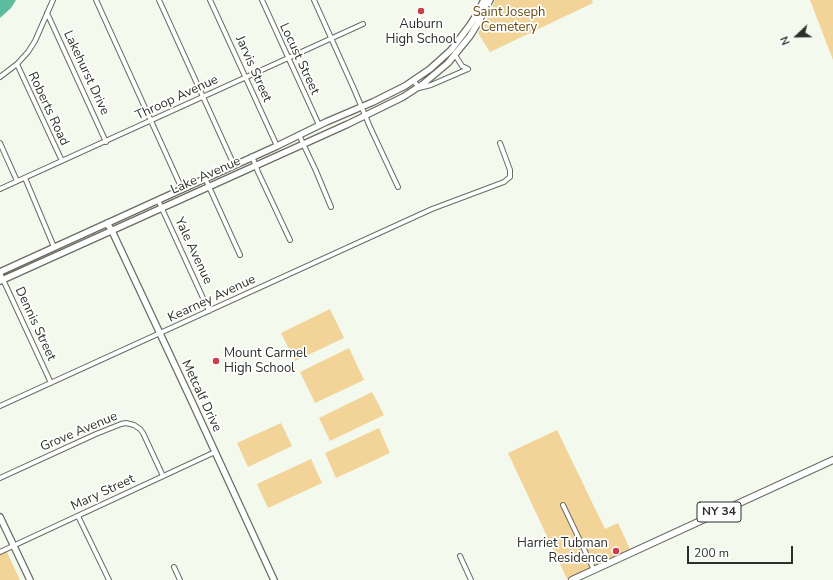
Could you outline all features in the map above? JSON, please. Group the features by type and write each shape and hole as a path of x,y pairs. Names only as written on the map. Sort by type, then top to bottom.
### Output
{"main road":[{"name":"Lake Avenue","path":"0,272 362,107 414,81 442,59 458,42 474,19 484,0"},
{"name":"Lake Avenue","path":"2,281 365,116 419,88 455,55 470,36 490,0"},
{"name":"Metcalf Drive","path":"107,223 274,580"},
{"name":"NY 34","path":"572,580 833,460"},
{"path":"0,517 30,580"}],"street":[{"path":"0,77 17,64 28,52 53,0"},
{"path":"96,0 182,189"},
{"path":"159,0 234,165"},
{"name":"Jarvis Street","path":"210,0 276,146"},
{"name":"Locust Street","path":"262,0 319,126"},
{"path":"314,0 398,187"},
{"name":"Lakehurst Drive","path":"47,13 106,142"},
{"name":"Throop Avenue","path":"0,189 363,24"},
{"name":"Lake Avenue","path":"419,88 434,84 468,69 462,66 455,55"},
{"name":"Roberts Road","path":"17,64 62,161"},
{"path":"414,81 419,88"},
{"path":"299,135 331,207"},
{"path":"0,143 17,182"},
{"name":"Kearney Avenue","path":"0,406 432,209 504,182 510,177 510,170 500,143"},
{"path":"252,156 290,240"},
{"path":"25,178 54,247"},
{"path":"205,178 240,255"},
{"name":"Yale Avenue","path":"158,200 209,311"},
{"name":"Dennis Street","path":"0,272 2,281 51,383"},
{"name":"Grove Avenue","path":"0,478 126,423 134,425 143,433 163,476"},
{"name":"Mary Street","path":"0,552 215,452"},
{"path":"563,505 594,570"},
{"path":"78,516 108,580"},
{"path":"460,556 471,580"},
{"path":"174,567 180,580"}],"green space":[{"name":"Saint Joseph Cemetery","path":"495,0 592,0 593,3 490,52 478,33 490,13"},
{"path":"810,0 833,0 833,60"},
{"path":"330,309 344,338 295,361 281,333"},
{"path":"349,348 364,380 315,403 300,372"},
{"path":"372,392 384,415 330,441 319,418"},
{"path":"281,423 292,446 248,467 237,443"},
{"path":"379,428 390,453 336,478 325,453"},
{"path":"557,430 605,529 618,523 630,549 567,579 508,453"},
{"path":"311,459 322,483 268,508 257,484"},
{"path":"7,552 20,580 0,580 0,555"}],"shaded area":[{"path":"0,0 16,0 11,8 0,18"}],"place":[{"name":"Auburn High School","path":"421,11"},
{"name":"Mount Carmel High School","path":"216,361"},
{"name":"Harriet Tubman Residence","path":"616,551"}]}
